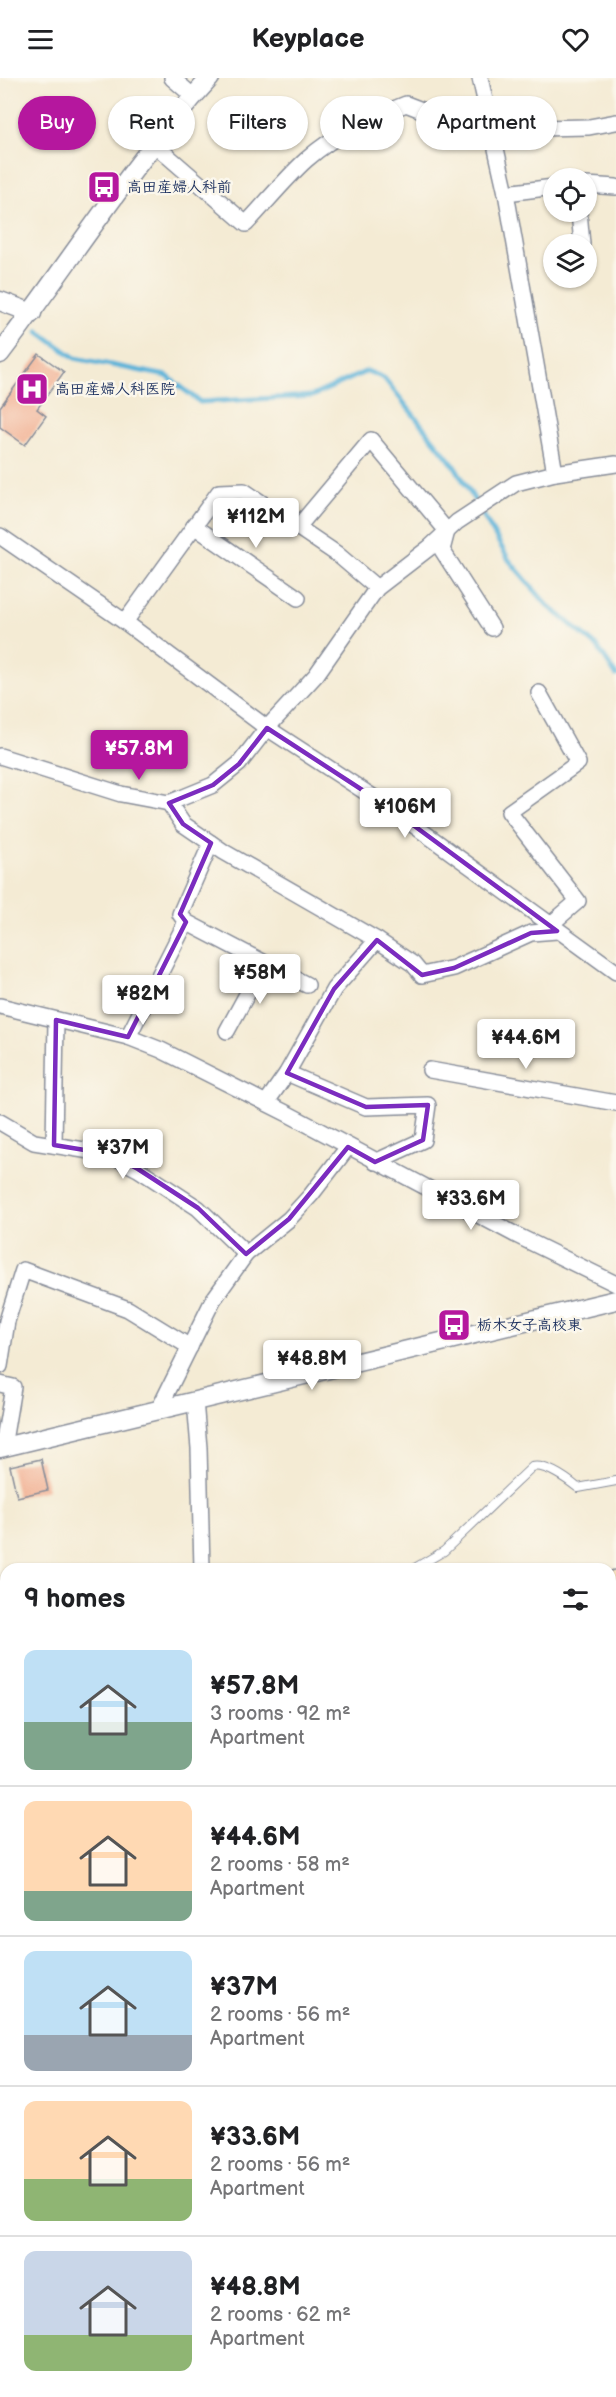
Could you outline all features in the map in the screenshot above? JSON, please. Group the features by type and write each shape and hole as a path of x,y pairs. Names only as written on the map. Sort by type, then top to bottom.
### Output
{"street":[{"path":"172,78 193,96"},
{"path":"195,96 210,78"},
{"path":"480,78 484,96"},
{"path":"160,150 246,224 306,160 339,136 372,118 406,104 416,108"},
{"path":"557,128 589,127 616,122"},
{"path":"0,354 150,150"},
{"path":"497,150 555,473"},
{"path":"597,186 616,187"},
{"path":"506,193 543,188"},
{"path":"0,302 32,313"},
{"path":"298,527 371,440 447,531"},
{"path":"0,756 121,794 169,803 213,785 239,764 267,728 316,675 377,588 457,522 516,483 555,473 616,464"},
{"path":"125,622 219,492 244,491 337,554 377,588"},
{"path":"194,526 298,598"},
{"path":"447,531 442,549 492,628"},
{"path":"0,536 125,622 267,728 390,808 616,972"},
{"path":"169,803 183,824 211,843 377,940 413,964 422,975 454,968 531,933 554,928 578,901 509,812 578,763 539,693"},
{"path":"211,843 180,914 186,922 307,986"},
{"path":"128,1038 186,922"},
{"path":"266,1102 287,1073 334,989 377,940"},
{"path":"227,1031 264,963"},
{"path":"0,1006 128,1038 161,1050 616,1284"},
{"path":"54,1145 56,1020"},
{"path":"430,1070 616,1103"},
{"path":"287,1073 366,1107 428,1106 423,1140 375,1162"},
{"path":"0,1122 34,1142 109,1154 138,1169 198,1208 246,1254"},
{"path":"159,1409 213,1300 246,1254 289,1219 311,1195 348,1147"},
{"path":"0,1366 7,1321 22,1270 128,1309 190,1347"},
{"path":"0,1384 13,1387 1,1447 616,1300"},
{"path":"195,1401 199,1448 202,1563"}],"lane":[{"path":"423,1563 444,1551 532,1467 539,1466 570,1481 578,1488 616,1481"}],"highlighted area":[{"path":"267,728 390,808 557,931 531,933 454,968 422,975 377,940 334,989 287,1073 366,1107 428,1105 423,1140 375,1162 348,1147 289,1219 246,1254 198,1208 138,1169 109,1154 54,1145 56,1020 128,1037 186,922 180,914 211,843 183,824 169,803 213,785 239,764"}],"building":[{"name":"高田産婦人科医院","path":"39,354 64,372 37,409 46,416 25,445 0,427 0,407"},
{"path":"41,1459 48,1490 17,1497 10,1466"}],"waterway":[{"path":"38,331 75,358 167,376 200,402 312,396 367,371 384,378 456,468 509,560 547,605 597,646 616,675"}],"place":[{"name":"高田産婦人科前","path":"104,187"},
{"name":"高田産婦人科医院","path":"32,389"},
{"name":"栃木女子高校東","path":"454,1325"}]}
